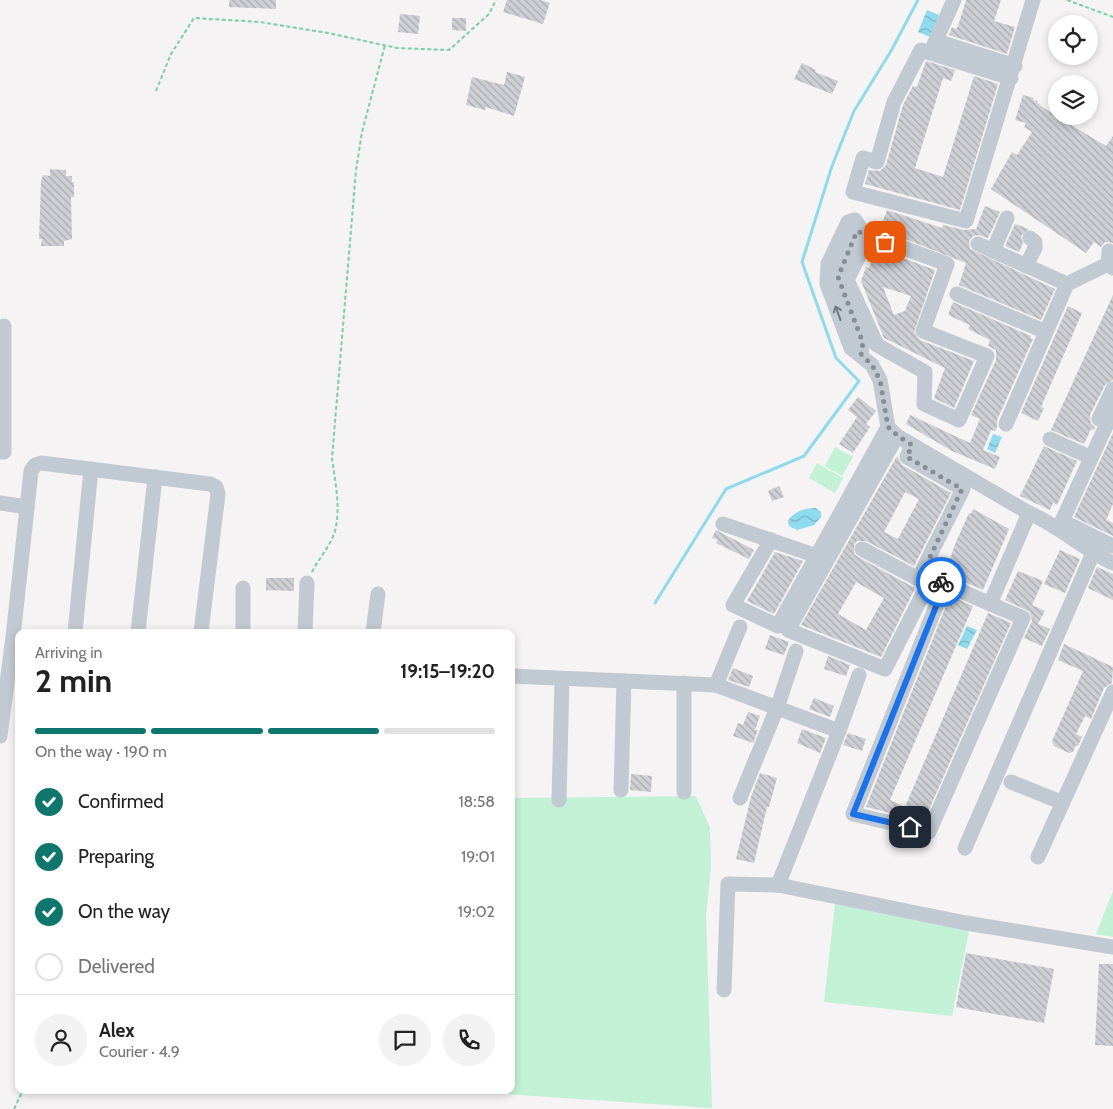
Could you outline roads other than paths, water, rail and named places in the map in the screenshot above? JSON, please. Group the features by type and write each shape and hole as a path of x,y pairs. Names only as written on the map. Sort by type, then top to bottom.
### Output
{"street":[{"path":"933,47 954,0"},
{"path":"1013,72 933,47 921,50 898,94 877,162 863,158 853,192 966,221 1013,72 1033,0"},
{"path":"863,194 860,229 847,280 877,345 926,372 924,404 958,420 987,356 923,331 946,264 860,229 848,222 828,264 826,275 852,348 872,365 880,380 893,432 912,445 1029,512 1051,522 1093,553 1113,563"},
{"path":"993,251 1007,218"},
{"path":"1026,266 1035,248 1035,242 1030,238"},
{"path":"978,244 1067,284"},
{"path":"1006,424 1067,284 1110,261"},
{"path":"957,294 1046,332"},
{"path":"0,452 4,452 4,326"},
{"path":"1051,522 1113,389"},
{"path":"1113,410 1062,520 1113,546"},
{"path":"771,540 733,605 778,626 817,556 893,432"},
{"path":"893,432 788,630 885,669 928,584 920,576"},
{"path":"1050,439 1083,454"},
{"path":"912,445 907,457 962,489 920,576"},
{"path":"17,629 31,471 35,465 41,463 210,484 216,487 218,494 201,629"},
{"path":"75,629 91,470"},
{"path":"138,629 155,477"},
{"path":"0,503 27,507"},
{"path":"990,604 1029,512"},
{"path":"723,524 817,556"},
{"path":"862,549 920,576 945,584 1023,618 929,832 853,814 945,584"},
{"path":"965,848 1093,553"},
{"path":"305,629 307,583"},
{"path":"243,588 243,629"},
{"path":"373,629 378,594"},
{"path":"716,685 740,627"},
{"path":"0,736 15,643"},
{"path":"740,798 777,708 796,650"},
{"path":"778,885 860,675"},
{"path":"515,676 716,685 839,731"},
{"path":"559,800 562,679"},
{"path":"621,790 624,681"},
{"path":"684,683 684,792"},
{"path":"1038,857 1061,802 1113,692"},
{"path":"1011,782 1061,802"},
{"path":"724,990 728,884 778,885 966,923 1113,947"}],"water":[{"path":"927,10 939,15 930,37 918,32"},
{"path":"993,434 1002,437 995,453 987,449"},
{"path":"816,508 821,512 821,517 814,525 797,530 789,526 788,521 797,512"},
{"path":"967,626 977,630 967,649 958,645"}],"waterway":[{"path":"655,603 726,489 804,456 859,381 836,358 802,262 832,166 854,111 891,51 918,0"}]}
